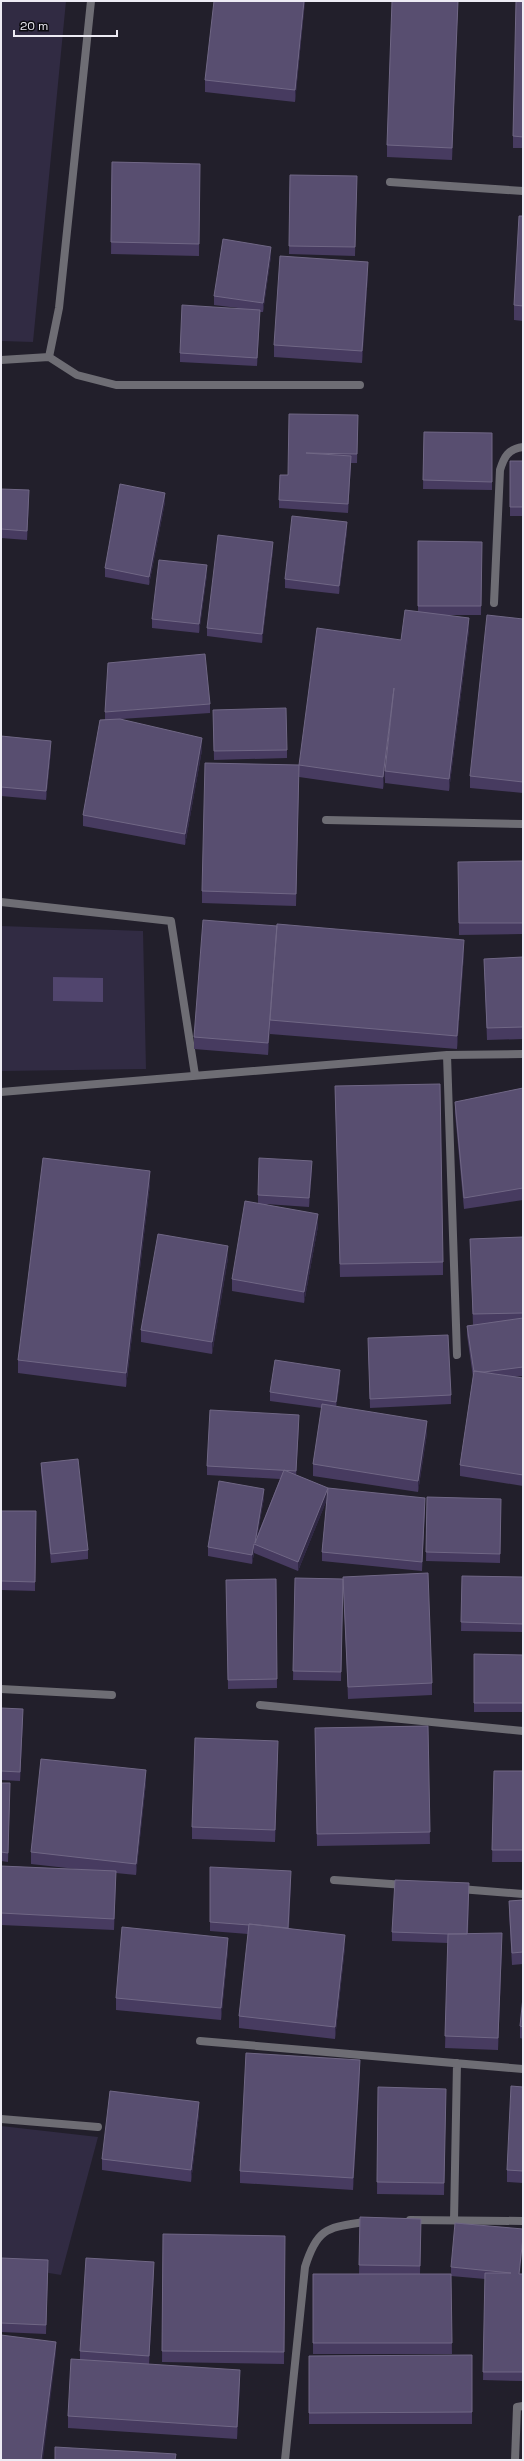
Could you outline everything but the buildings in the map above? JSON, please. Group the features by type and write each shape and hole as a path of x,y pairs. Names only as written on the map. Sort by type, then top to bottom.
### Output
{"street":[{"path":"50,357 59,308 91,1"},
{"path":"390,182 523,191"},
{"path":"1,360 50,357 78,375 116,385 360,385"},
{"path":"494,603 500,470 504,458 509,451 523,448"},
{"path":"326,820 523,824"},
{"path":"1,902 171,921 195,1075"},
{"path":"1,1092 447,1055 523,1054"},
{"path":"447,1055 456,1355"},
{"path":"1,1689 112,1695"},
{"path":"260,1705 523,1731"},
{"path":"334,1880 413,1886"},
{"path":"452,1889 523,1894"},
{"path":"200,2041 523,2069"},
{"path":"454,2220 457,2063"},
{"path":"1,2119 98,2127"},
{"path":"285,2460 305,2267 312,2244 326,2230 377,2220"},
{"path":"399,2220 523,2221"},
{"path":"515,2460 517,2407 523,2406"}],"shaded area":[{"path":"1,1 66,1 33,342 1,341"},
{"path":"1,926 143,931 146,1069 1,1071"},
{"path":"53,977 103,978 103,1002 53,1001"},
{"path":"1,2126 98,2137 61,2275 1,2265"}]}
